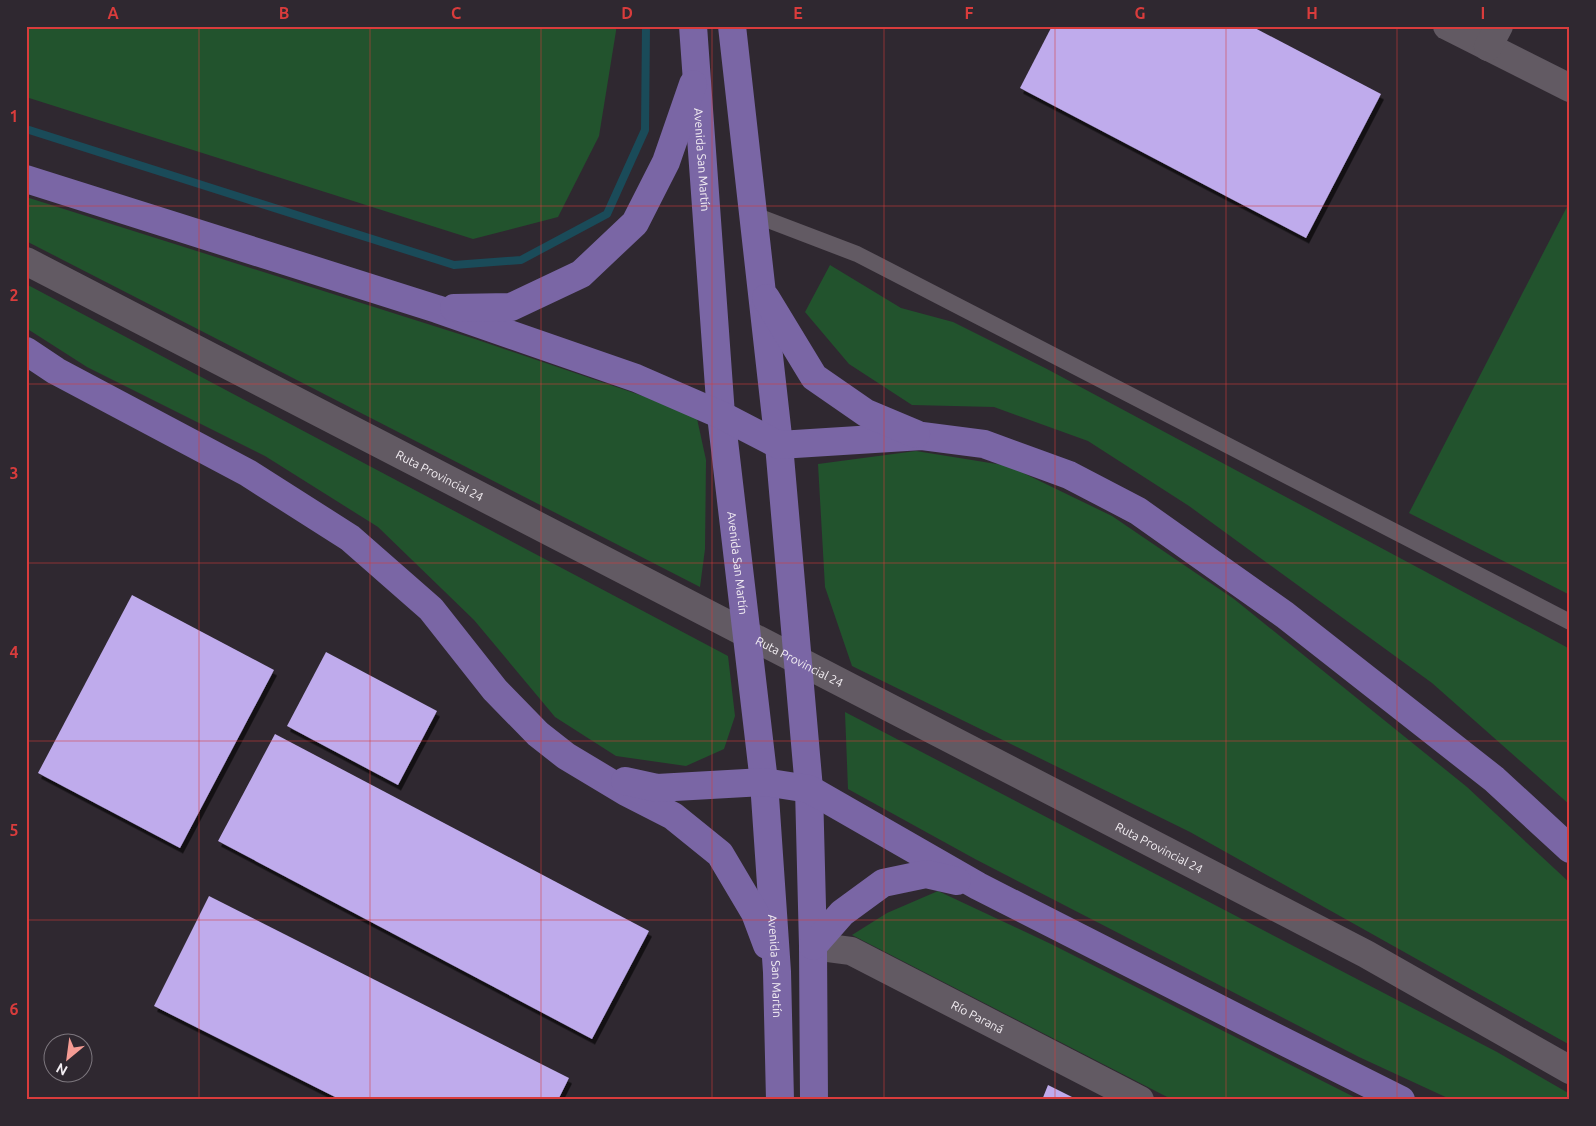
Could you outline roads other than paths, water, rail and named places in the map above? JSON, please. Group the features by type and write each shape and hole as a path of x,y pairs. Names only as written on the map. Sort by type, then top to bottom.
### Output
{"main road":[{"name":"Avenida San Martín","path":"693,26 721,415 764,782 777,972 780,1100"},
{"path":"732,26 779,445 808,789 813,946 814,1100"},
{"path":"1448,26 1494,37 1570,88"},
{"path":"437,309 511,307 581,274 635,223 666,162 697,71"},
{"path":"26,179 437,309 636,378 721,415 779,445 922,436 984,444 1069,475 1138,511 1285,615 1494,779 1570,849"},
{"name":"Ruta Provincial 24","path":"26,262 1366,954 1570,1070"},
{"path":"761,290 814,377 866,413 922,436"},
{"path":"26,351 56,372 248,473 350,538 431,609 495,690 538,734 566,756 626,792 673,816 720,854 754,913 777,972"},
{"path":"566,756 622,780 657,788 764,782 808,789 978,886 1401,1100"},
{"path":"813,946 842,913 883,883 926,874 978,886"},
{"name":"Río Paraná","path":"813,946 851,951 1140,1100"}],"lane":[{"path":"752,214 857,254 1570,622"}],"waterway":[{"path":"26,129 454,265 521,260 607,214 645,130 646,26"}]}
